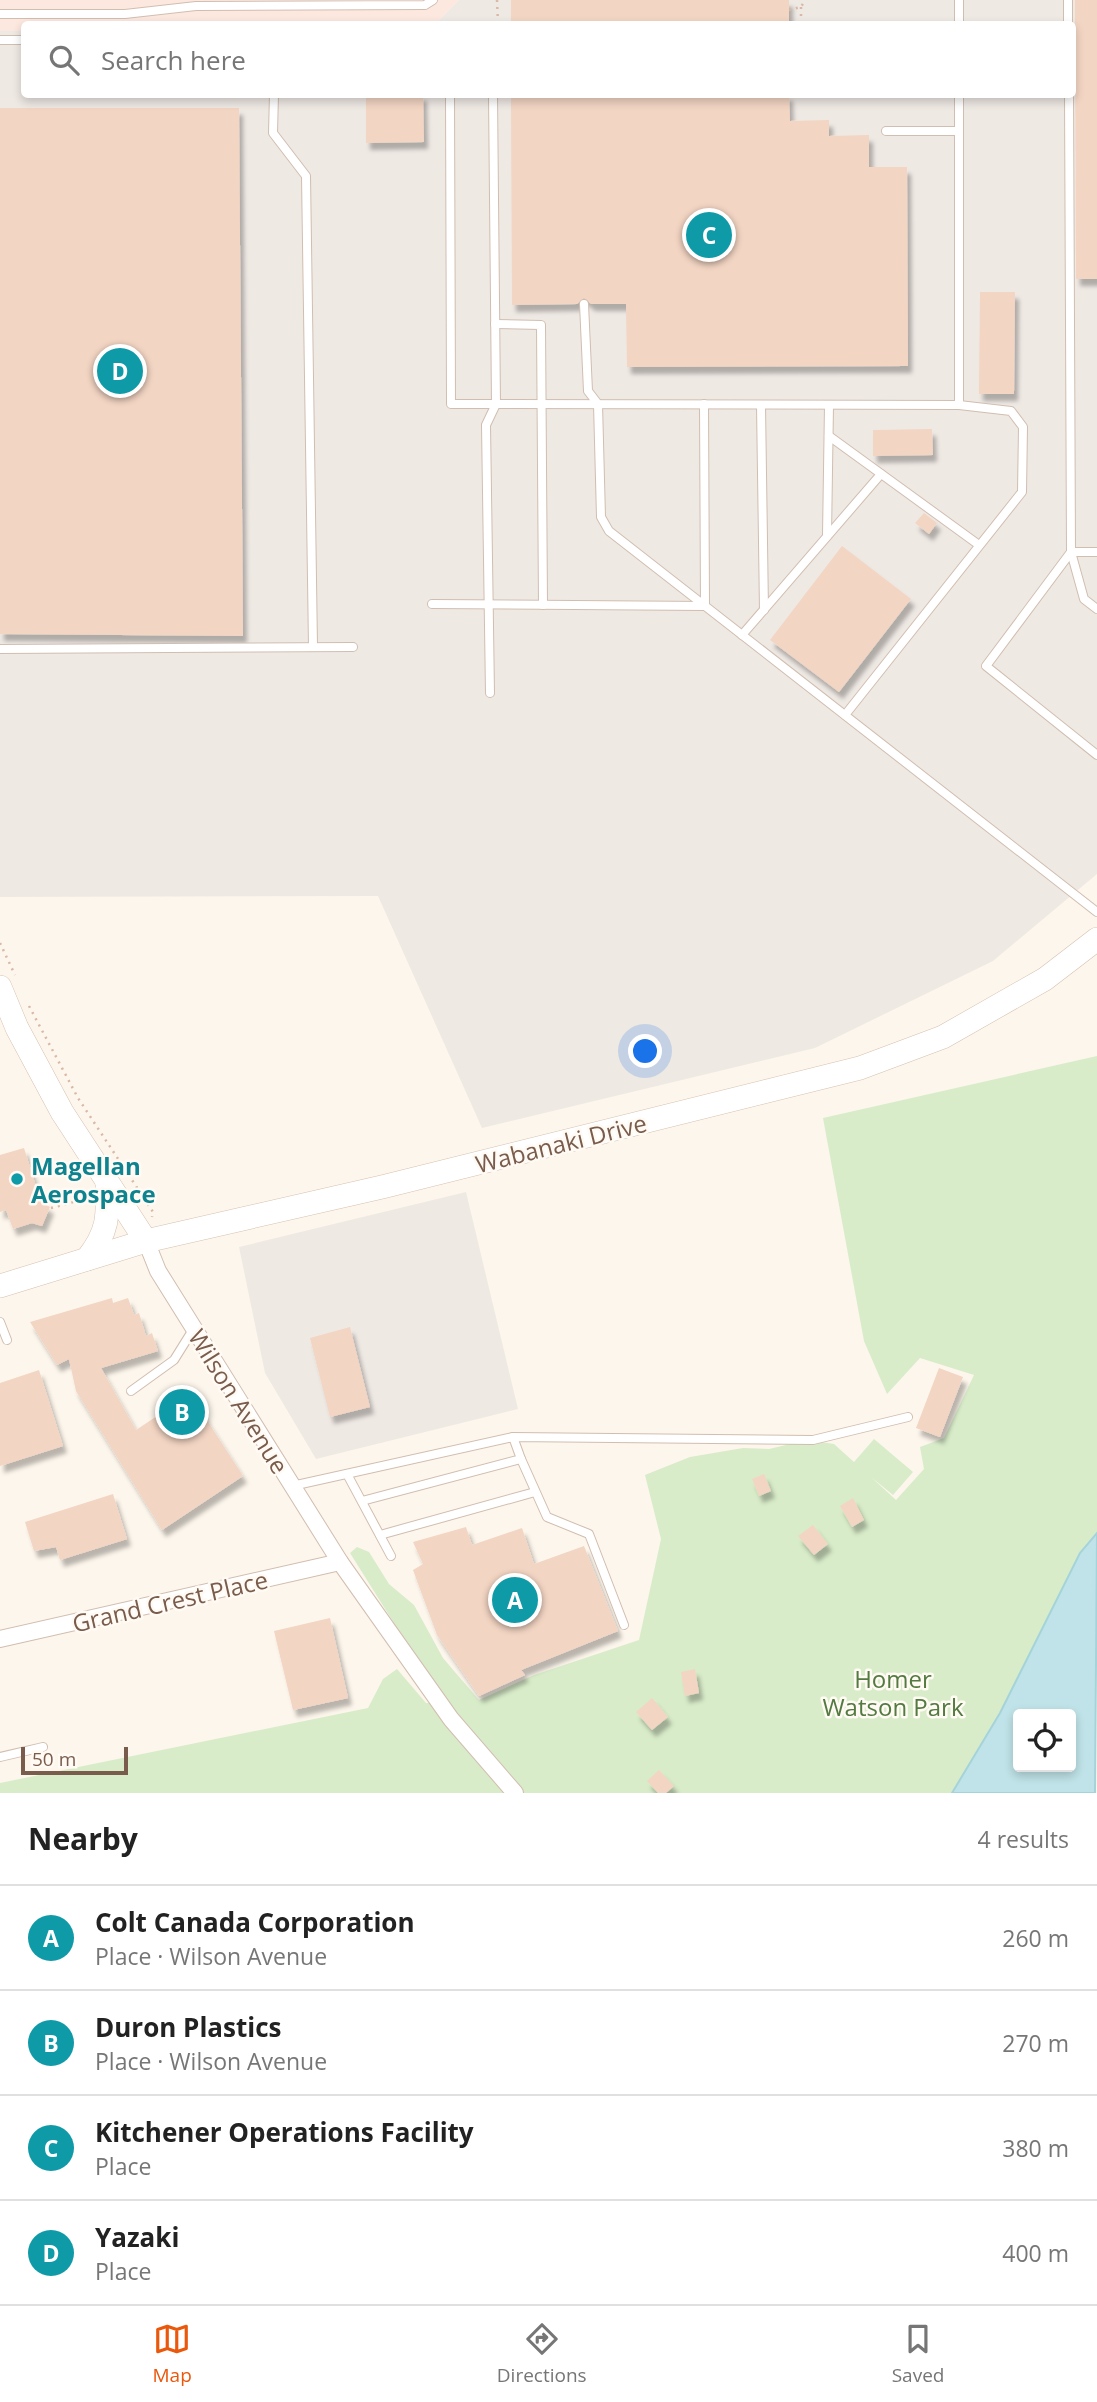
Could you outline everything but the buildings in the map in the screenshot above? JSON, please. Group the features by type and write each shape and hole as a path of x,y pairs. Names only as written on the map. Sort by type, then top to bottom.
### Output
{"street":[{"name":"Wabanaki Drive","path":"1,1284 146,1241 382,1187 860,1068 943,1037 1045,979 1097,939"},
{"name":"Wilson Avenue","path":"8,983 17,1028 62,1112 98,1190 146,1241 158,1272 340,1562 451,1719 514,1793"},
{"path":"87,1259 101,1241 108,1216 98,1190"},
{"name":"Grand Crest Place","path":"0,1639 340,1562"}],"lane":[{"path":"0,14 125,14 196,3 425,5 433,0"},
{"path":"959,0 959,21"},
{"path":"1068,0 1068,21"},
{"path":"0,40 21,40"},
{"path":"274,98 273,133 306,176 313,647"},
{"path":"450,98 451,404 959,405 1011,411 1023,427 1022,492 845,715"},
{"path":"491,693 486,425 496,404 493,98"},
{"path":"959,98 959,405"},
{"path":"1069,98 1071,552 1084,599 1097,609"},
{"path":"886,131 959,131"},
{"path":"584,304 588,391 598,404 601,517 609,531 1097,912"},
{"path":"495,324 541,325 543,605"},
{"path":"704,404 705,606"},
{"path":"761,405 764,610"},
{"path":"827,536 829,405"},
{"path":"829,436 979,545"},
{"path":"742,635 881,474"},
{"path":"1071,552 1097,552"},
{"path":"1071,552 986,666 1097,755"},
{"path":"432,604 705,606"},
{"path":"0,649 353,647"},
{"path":"0,1322 7,1340"},
{"path":"131,1391 174,1360 194,1328"},
{"path":"292,1486 513,1437 813,1440 908,1417"},
{"path":"513,1437 547,1517 589,1534 624,1625"},
{"path":"362,1501 521,1459"},
{"path":"347,1474 391,1556"},
{"path":"380,1535 535,1492"},
{"path":"0,1757 43,1747"}],"path":[{"path":"497,0 498,21"},
{"path":"801,21 801,7 805,0"},
{"path":"789,10 801,7"},
{"path":"0,943 8,983"},
{"path":"27,1002 78,1098 153,1212"},
{"path":"51,1208 98,1190"}],"shaded area":[{"path":"0,0 459,0 438,21 21,21 21,31 0,31"},
{"path":"459,0 1097,0 1097,874 993,961 815,1048 482,1128 378,896 0,897 0,31 21,31 21,98 1076,98 1076,21 438,21"},
{"path":"466,1192 518,1409 316,1459 265,1373 239,1247"}],"green space":[{"name":"Homer Watson Park","path":"1097,1056 1097,1533 1080,1553 1000,1713 952,1793 0,1793 0,1783 368,1708 383,1679 397,1669 426,1703 449,1702 397,1628 350,1553 357,1547 369,1552 389,1584 414,1605 443,1658 479,1700 534,1675 639,1640 661,1539 645,1475 690,1457 743,1448 769,1449 807,1440 834,1444 854,1462 874,1439 913,1472 893,1495 871,1477 896,1500 924,1469 920,1447 944,1438 974,1375 920,1358 887,1394 864,1341 823,1118"}],"water":[{"path":"1097,1533 1095,1793 952,1793 1000,1713 1080,1553"}],"place":[{"name":"Kitchener Operations Facility","path":"709,235"},
{"name":"Yazaki","path":"120,371"},
{"name":"Magellan Aerospace","path":"17,1179"},
{"name":"Duron Plastics","path":"182,1412"},
{"name":"Colt Canada Corporation","path":"515,1600"}]}
